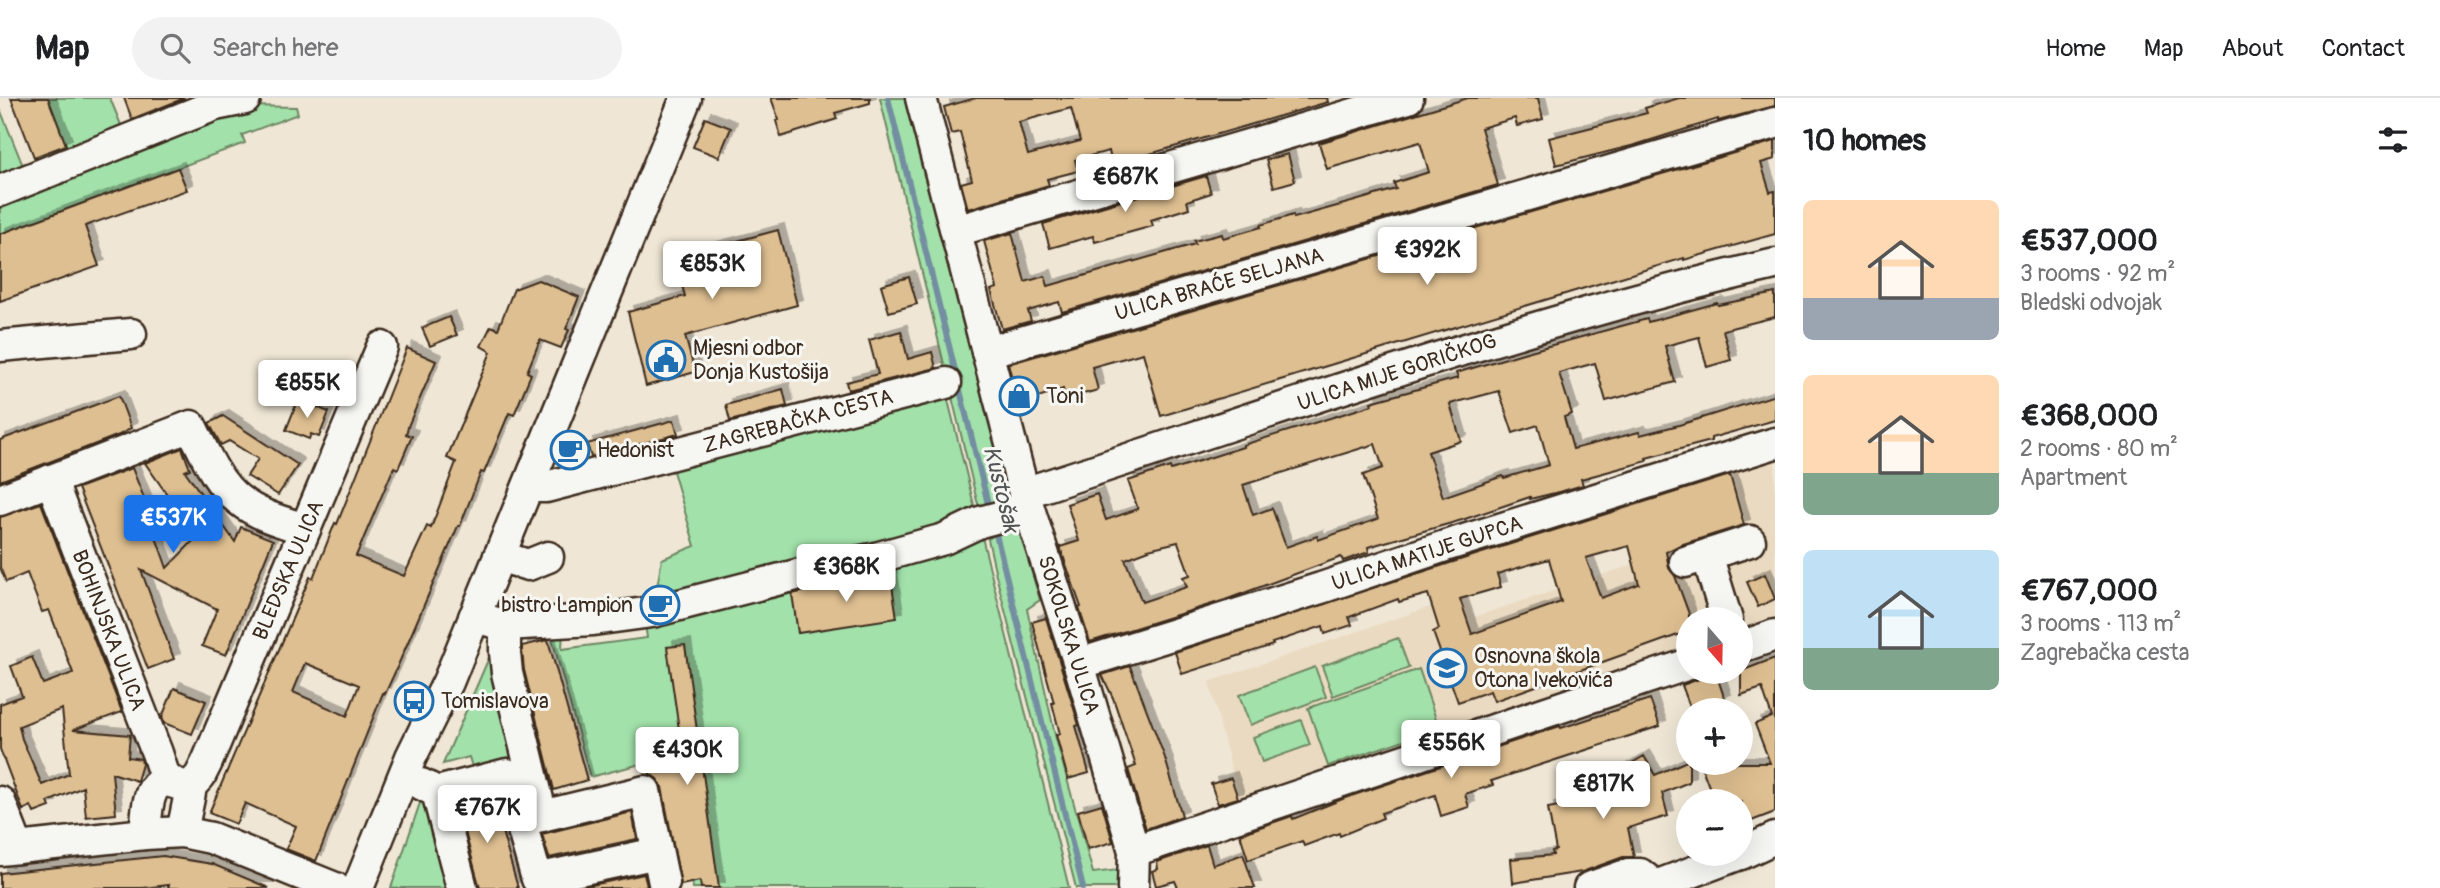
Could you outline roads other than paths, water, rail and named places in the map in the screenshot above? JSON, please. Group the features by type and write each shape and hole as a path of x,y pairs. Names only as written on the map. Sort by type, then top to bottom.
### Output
{"street":[{"path":"358,888 411,757 448,682 686,98"},
{"name":"SOKOLSKA ULICA","path":"921,98 987,352 1010,510 1079,664 1133,851 1133,888"},
{"path":"956,231 1408,98"},
{"path":"0,191 215,105 245,99"},
{"name":"ULICA BRAĆE SELJANA","path":"987,352 1775,123"},
{"name":"ULICA MIJE GORIČKOG","path":"474,617 505,625 593,620 652,612 944,540 1010,510 1510,335 1713,278 1775,264"},
{"path":"0,346 131,334"},
{"name":"BLEDSKA ULICA","path":"145,834 148,802 153,789 160,783 177,785 200,776 207,762 382,346"},
{"name":"ZAGREBAČKA CESTA","path":"528,487 546,487 946,383"},
{"path":"0,500 191,426 216,473 237,499 256,511 305,529"},
{"name":"ULICA MATIJE GUPCA","path":"1079,664 1775,443"},
{"name":"BOHINJSKA ULICA","path":"51,480 177,785"},
{"path":"1720,607 1696,559 1750,541"},
{"path":"499,556 528,565 548,557"},
{"path":"505,625 507,673 531,818 537,879 657,853"},
{"path":"1754,642 1775,635"},
{"path":"1133,851 1676,668"},
{"path":"411,757 422,784 437,792 508,774 531,818"},
{"path":"177,785 191,797 182,832"},
{"path":"531,818 645,791 664,883"},
{"path":"437,792 462,888"},
{"path":"0,802 9,849 182,832 211,838 335,888"},
{"path":"1753,848 1775,838"},
{"path":"1589,888 1629,874 1640,874 1652,887 1709,866"}],"waterway":[{"name":"Kustošak","path":"888,98 990,512"},
{"name":"Kustošak","path":"994,526 1083,888"}],"place":[{"name":"Mjesni odbor Donja Kustošija","path":"666,360"},
{"name":"Toni","path":"1019,396"},
{"name":"Hedonist","path":"570,450"},
{"name":"bistro Lampion","path":"660,605"},
{"name":"Osnovna škola Otona Ivekovića","path":"1447,668"},
{"name":"Tomislavova","path":"414,701"}]}
